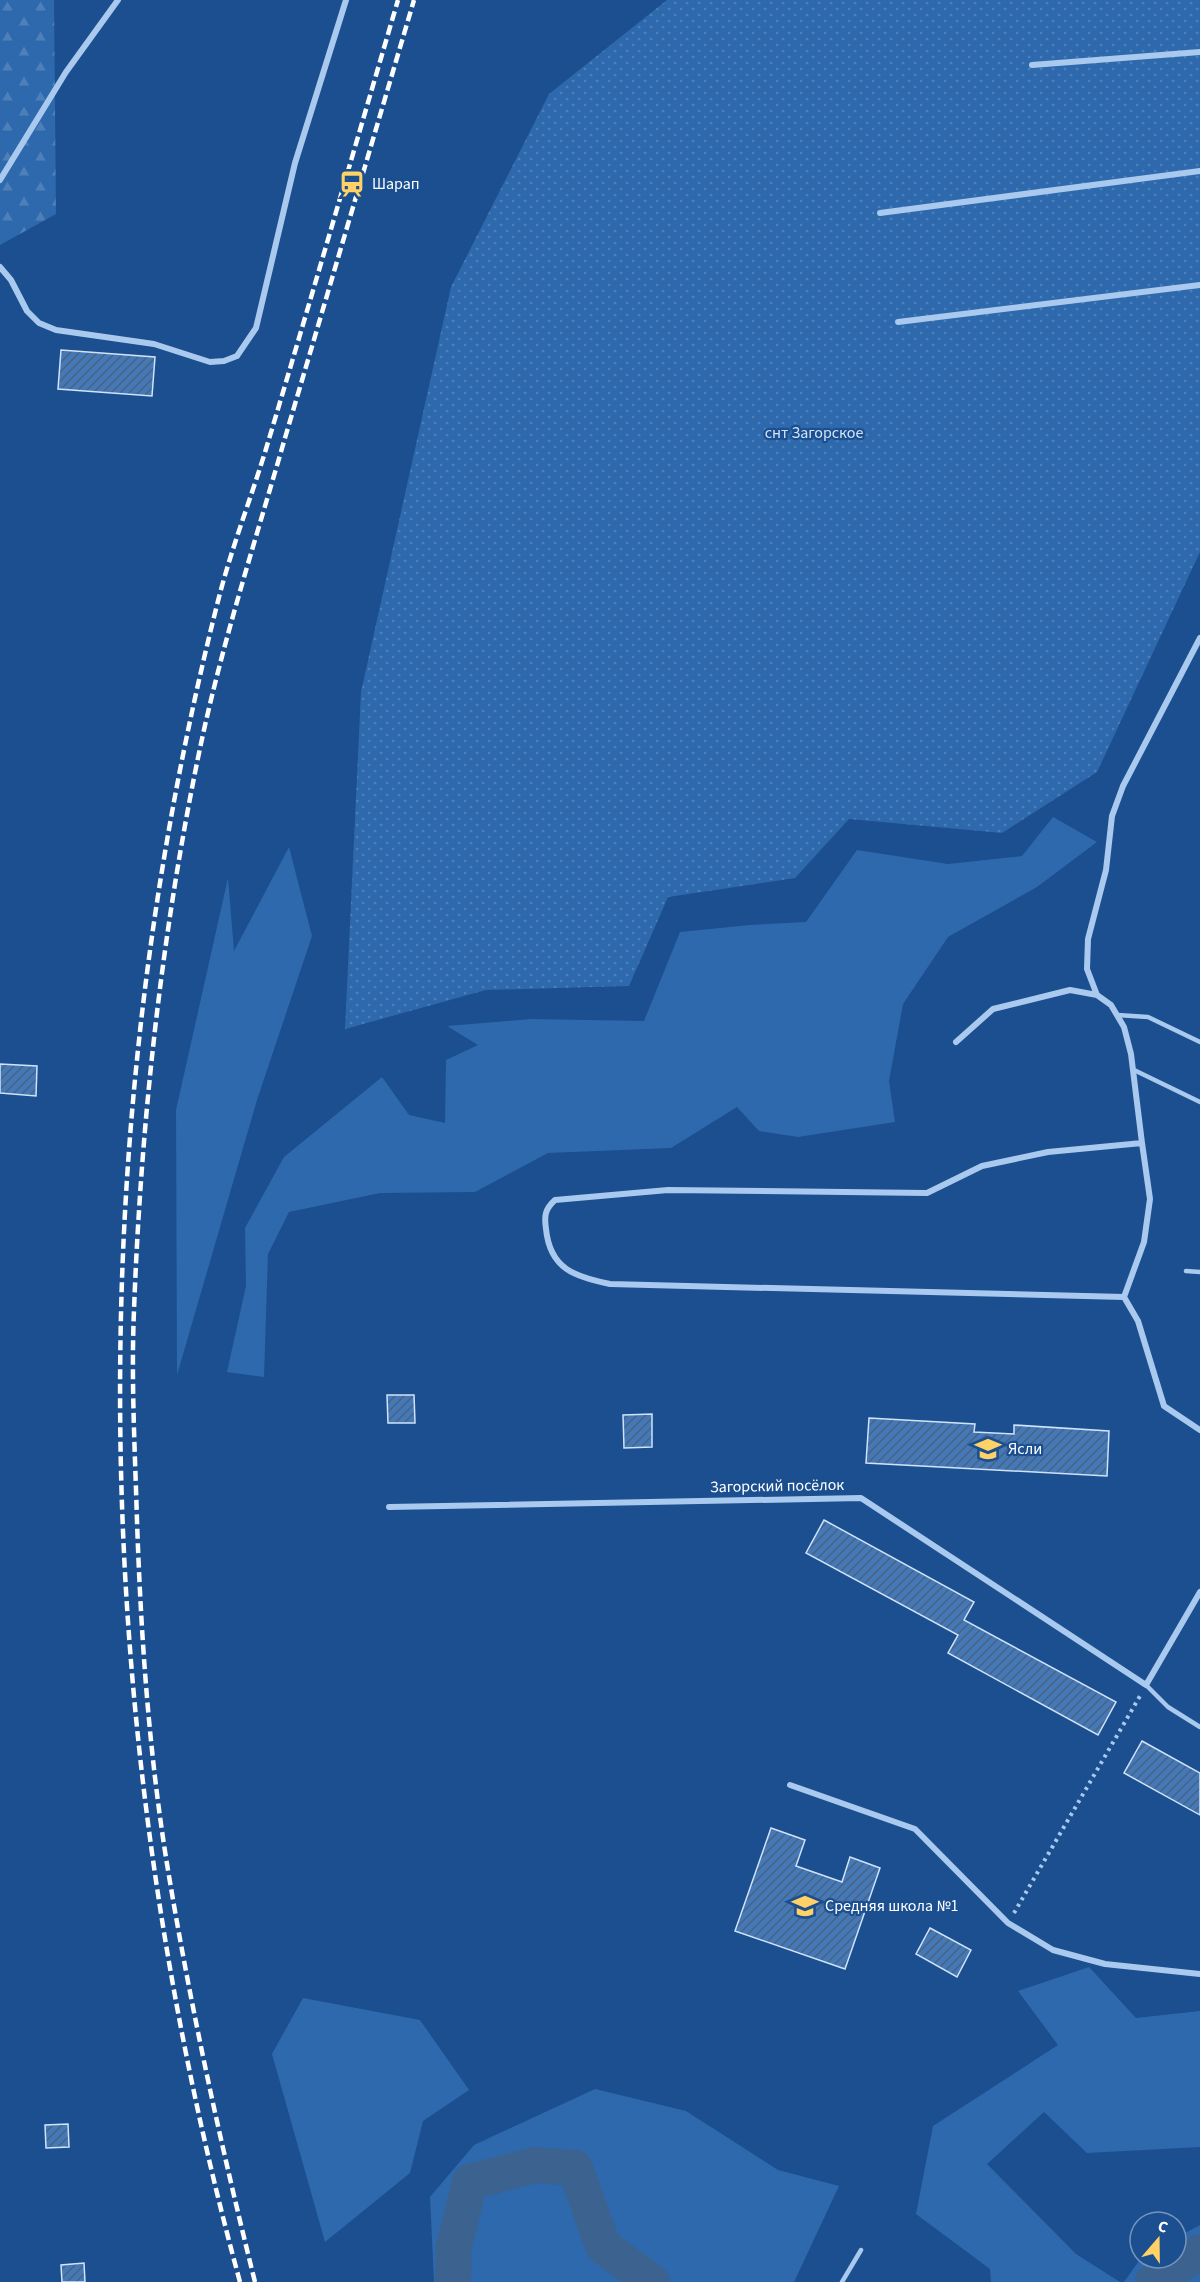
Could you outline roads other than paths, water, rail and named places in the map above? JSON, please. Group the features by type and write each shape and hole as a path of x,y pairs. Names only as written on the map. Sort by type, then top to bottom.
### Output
{"street":[{"path":"0,180 66,72 118,0"},
{"path":"0,267 11,280 27,311 39,323 56,330 154,344 210,362 224,361 237,356 256,328 296,163 346,0"},
{"path":"1032,64 1200,51"},
{"path":"880,213 1200,171"},
{"path":"897,322 1200,285"},
{"path":"1097,995 1087,969 1088,939 1106,870 1112,816 1123,786 1200,638"},
{"path":"956,1042 993,1009 1070,990 1097,995 1111,1005 1118,1015 1125,1027 1134,1070 1150,1199 1144,1242 1124,1297"},
{"path":"1124,1297 610,1284 584,1279 564,1268 549,1252 544,1216 547,1207 555,1200 668,1190 927,1193 982,1166 1048,1152 1142,1143"},
{"path":"1124,1297 1138,1321 1164,1406 1200,1430"},
{"name":"Загорский посёлок","path":"389,1507 861,1498 1146,1685"},
{"path":"1146,1685 1200,1592"},
{"path":"790,1785 915,1829 1008,1923 1036,1941 1073,1957 1142,1969 1200,1974"}],"lane":[{"path":"1118,1015 1148,1017 1200,1042"},
{"path":"1134,1070 1200,1102"},
{"path":"1186,1271 1200,1272"},
{"path":"1146,1685 1168,1707 1200,1727"},
{"path":"842,2282 861,2250"}],"waterway":[{"path":"453,2282 454,2246 470,2182 535,2165 575,2168 603,2246 652,2282"},
{"path":"1153,2282 1200,2252"}],"railway":[{"path":"240,2282 191,2076 154,1867 131,1656 120,1445 124,1233 141,1022 172,813 217,605 266,449 398,0"},
{"path":"255,2282 219,2129 187,1974 161,1827 151,1740 141,1608 133,1389 137,1240 155,1031 174,891 199,753 239,595 414,0"}],"place":[{"name":"Шарап","path":"352,184"},
{"name":"Ясли","path":"988,1449"},
{"name":"Средняя школа №1","path":"805,1906"}],"park label":[{"name":"снт Загорское","path":"814,433"}]}
